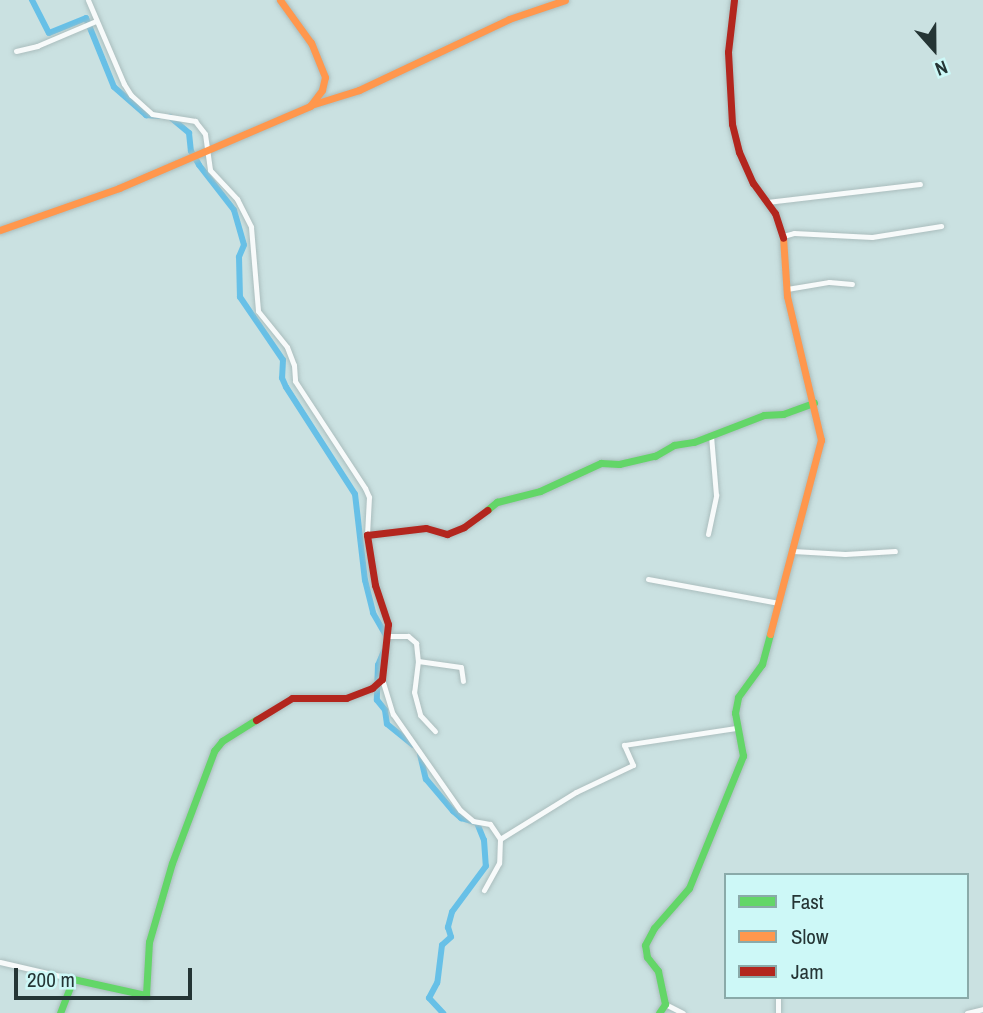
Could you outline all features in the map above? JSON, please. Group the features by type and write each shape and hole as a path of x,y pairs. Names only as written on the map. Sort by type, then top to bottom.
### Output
{"street":[{"path":"88,0 131,95 152,114 195,121 205,134 211,170 237,199 251,227 258,311 287,347 294,365 295,381 369,496 367,536 375,585 388,624 382,679 393,714 460,810 473,821 490,824 500,839 499,863 484,890"},
{"path":"281,0 311,43 325,78 322,90 310,106"},
{"path":"0,230 119,188 310,106 359,90 509,19 565,0"},
{"path":"659,1013 665,1004 658,971 647,957 645,945 654,928 689,888 743,756 735,713 738,697 762,664 820,455 821,440 814,403 802,366 787,289 783,236 775,213 752,183 742,159 733,124 728,52 734,0"},
{"path":"16,51 37,46 96,20"},
{"path":"766,202 920,184"},
{"path":"783,236 794,233 872,237 941,226"},
{"path":"787,289 829,282 852,284"},
{"path":"367,536 426,528 447,534 464,527 497,502 540,491 601,463 619,464 655,456 674,446 764,415 783,414 814,403"},
{"path":"708,534 716,495 711,435"},
{"path":"793,551 845,554 895,551"},
{"path":"648,579 779,603"},
{"path":"388,636 412,637 418,661 414,692 417,707 435,731"},
{"path":"418,661 461,667 463,681"},
{"path":"0,962 146,995 149,942 169,873 214,751 222,741 292,698 346,698 372,688 382,679"},
{"path":"500,839 576,792 633,765 624,745 737,728"},
{"path":"60,1013 73,979"},
{"path":"665,1004 683,1013"},
{"path":"967,1013 983,1009"}],"waterway":[{"path":"32,0 49,33 86,18 114,87 146,115 159,116"},
{"path":"170,117 189,133 191,151 199,165 234,210 244,245 239,257 240,297 283,360 282,378 286,387 355,494 365,580 373,613 387,637"},
{"path":"384,651 378,665 377,700 385,710 387,724 413,745"},
{"path":"420,754 426,779 461,818 477,823 484,840 486,866 452,912 448,927 451,937 442,945 437,983 429,998 443,1013"}],"traffic: fast":[{"path":"487,510 497,502 540,491 601,463 619,464 655,456 674,445 694,442 764,415 783,414 814,403"},
{"path":"659,1013 665,1004 658,971 647,957 645,945 654,928 689,888 743,756 735,713 738,697 762,664 770,634"},
{"path":"60,1013 73,979 146,995 149,942 172,863 214,751 222,741 256,720"}],"traffic: slow":[{"path":"0,230 119,188 310,106 322,90 325,77 311,43 280,0"},
{"path":"311,105 359,90 509,19 565,0"},
{"path":"770,634 821,440 787,296 783,238"}],"traffic: jam":[{"path":"734,0 728,52 732,124 739,152 753,183 775,213 783,238"},
{"path":"256,720 292,698 346,698 372,688 382,679 388,624 375,585 367,535 426,528 447,534 464,527 487,510"}]}
